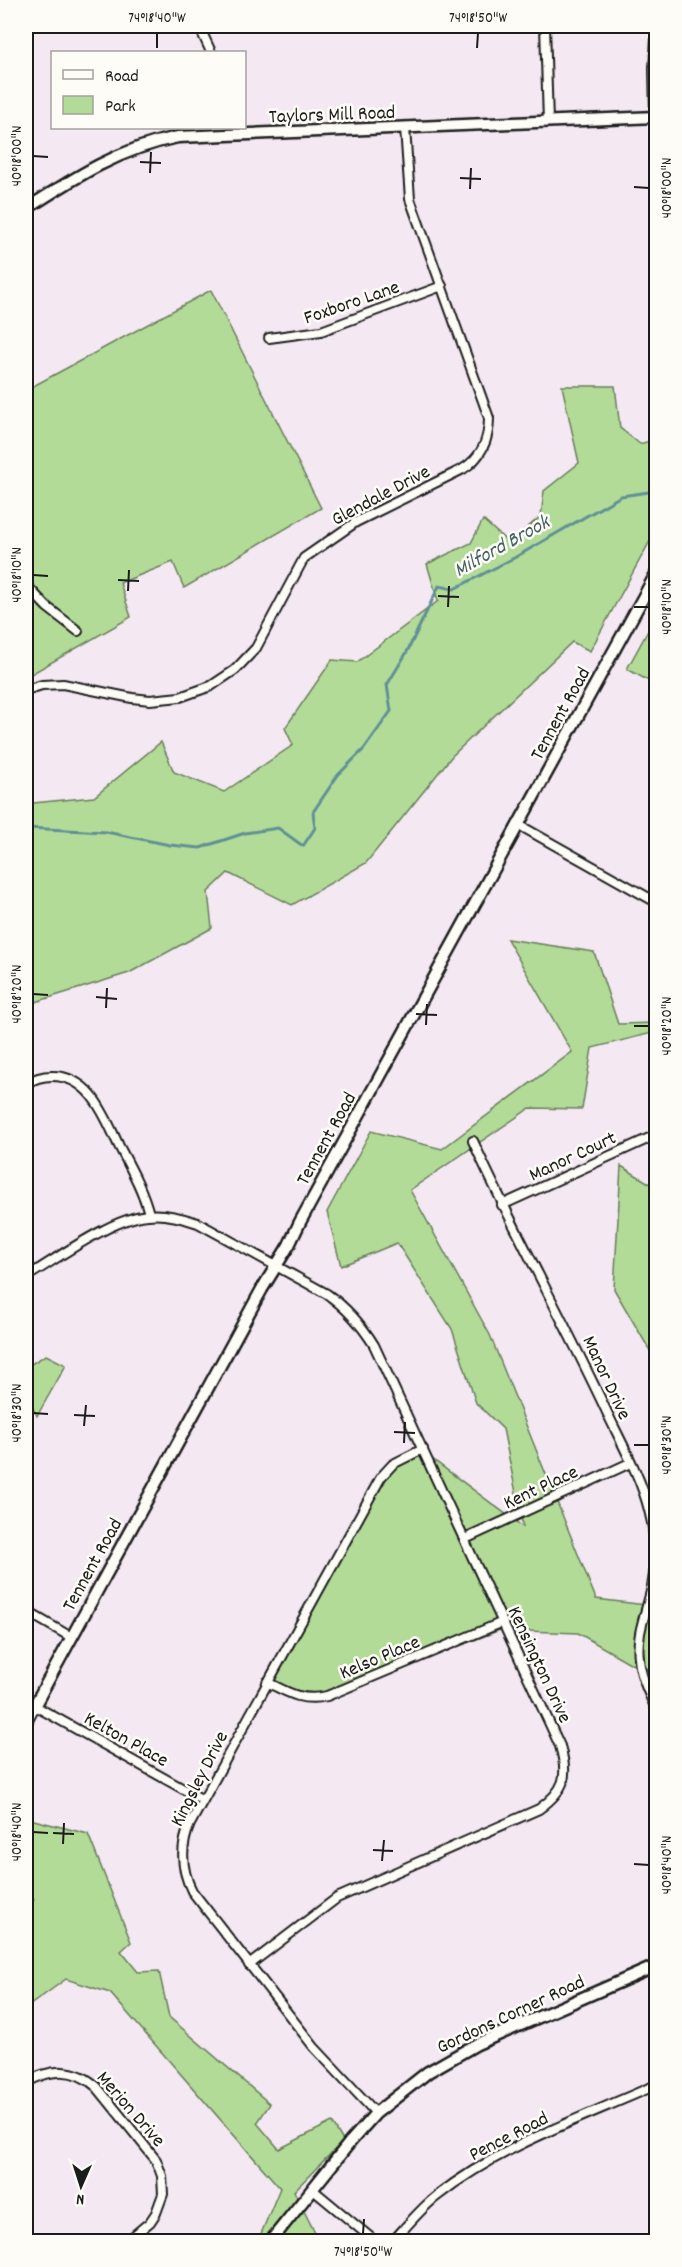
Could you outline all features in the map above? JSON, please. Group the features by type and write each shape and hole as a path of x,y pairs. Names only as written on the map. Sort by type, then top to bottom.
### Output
{"street":[{"path":"199,26 211,51"},
{"path":"545,26 548,122"},
{"path":"656,117 654,68 657,38"},
{"name":"Taylors Mill Road","path":"26,209 105,160 131,149 177,137 217,131 405,128 656,117"},
{"name":"Glendale Drive","path":"26,690 56,684 150,700 180,697 211,686 235,670 256,648 304,558 356,522 472,464 483,449 487,439 489,418 410,199 405,128"},
{"name":"Foxboro Lane","path":"269,338 321,332 442,286"},
{"name":"Tennent Road","path":"26,1721 277,1266 393,1050 657,574"},
{"path":"26,585 46,607 78,631"},
{"path":"519,825 657,902"},
{"path":"26,1084 40,1078 57,1076 74,1081 91,1094 144,1195 148,1214 108,1228 26,1277"},
{"name":"Manor Court","path":"502,1205 657,1135"},
{"name":"Manor Drive","path":"472,1141 502,1205 566,1324 645,1497 653,1531 655,1565 652,1588 638,1643 639,1658 647,1689 657,1709"},
{"name":"Kensington Drive","path":"148,1214 198,1223 327,1293 363,1327 374,1345 465,1539 561,1746 565,1761 565,1779 558,1792 534,1812 337,1898 315,1912 249,1965"},
{"name":"Kingsley Drive","path":"376,2113 314,2047 196,1896 186,1880 183,1859 184,1840 203,1800 381,1477 393,1464 423,1449"},
{"name":"Kent Place","path":"465,1539 630,1463"},
{"path":"26,1611 71,1637"},
{"name":"Kelso Place","path":"267,1683 297,1697 309,1699 327,1696 503,1622"},
{"name":"Kelton Place","path":"34,1706 203,1800"},
{"name":"Gordons Corner Road","path":"270,2241 376,2113 428,2072 477,2044 657,1966"},
{"name":"Merion Drive","path":"26,2083 43,2074 57,2071 74,2073 86,2078 97,2087 156,2160 163,2185 161,2203 150,2222 126,2241"},
{"name":"Pence Road","path":"392,2241 423,2208 463,2177 542,2134 657,2085"},
{"path":"312,2189 376,2241"}],"green space":[{"path":"211,290 321,508 184,588 173,562 120,583 131,617 26,677 26,390"},
{"path":"562,386 615,386 620,428 640,444 656,439 656,530 590,651 572,642 452,756 366,863 292,905 228,873 208,892 212,928 129,973 26,1005 26,799 33,803 94,797 161,742 174,772 224,792 293,745 285,728 332,660 357,662 438,601 427,564 471,543 483,520 509,543 541,516 544,491 579,463"},
{"path":"656,616 656,685 627,669"},
{"path":"507,939 594,952 618,1024 656,1023 656,1032 592,1048 582,1109 530,1108 410,1190 490,1335 596,1599 646,1605 656,1603 656,1670 635,1666 578,1633 500,1630 316,1702 264,1688 395,1463 420,1450 523,1527 503,1429 476,1403 452,1329 397,1243 341,1266 327,1212 371,1131 442,1149 572,1052"},
{"path":"621,1166 654,1186 656,1195 656,1361 614,1289"},
{"path":"46,1355 66,1365 37,1416 26,1397 26,1367"},
{"path":"26,1818 88,1834 131,1942 121,1951 138,1972 159,1971 169,2017 270,2104 257,2123 279,2149 332,2122 343,2141 294,2191 319,2241 258,2241 280,2188 110,1993 66,1979 26,2008 26,1916 34,1899 26,1895"}],"waterway":[{"name":"Milford Brook","path":"26,828 106,832 170,845 200,848 245,833 278,828 303,846 315,828 313,812 338,775 364,749 391,711 387,685 407,652 439,586 454,589 514,558 621,496 656,491"}]}
